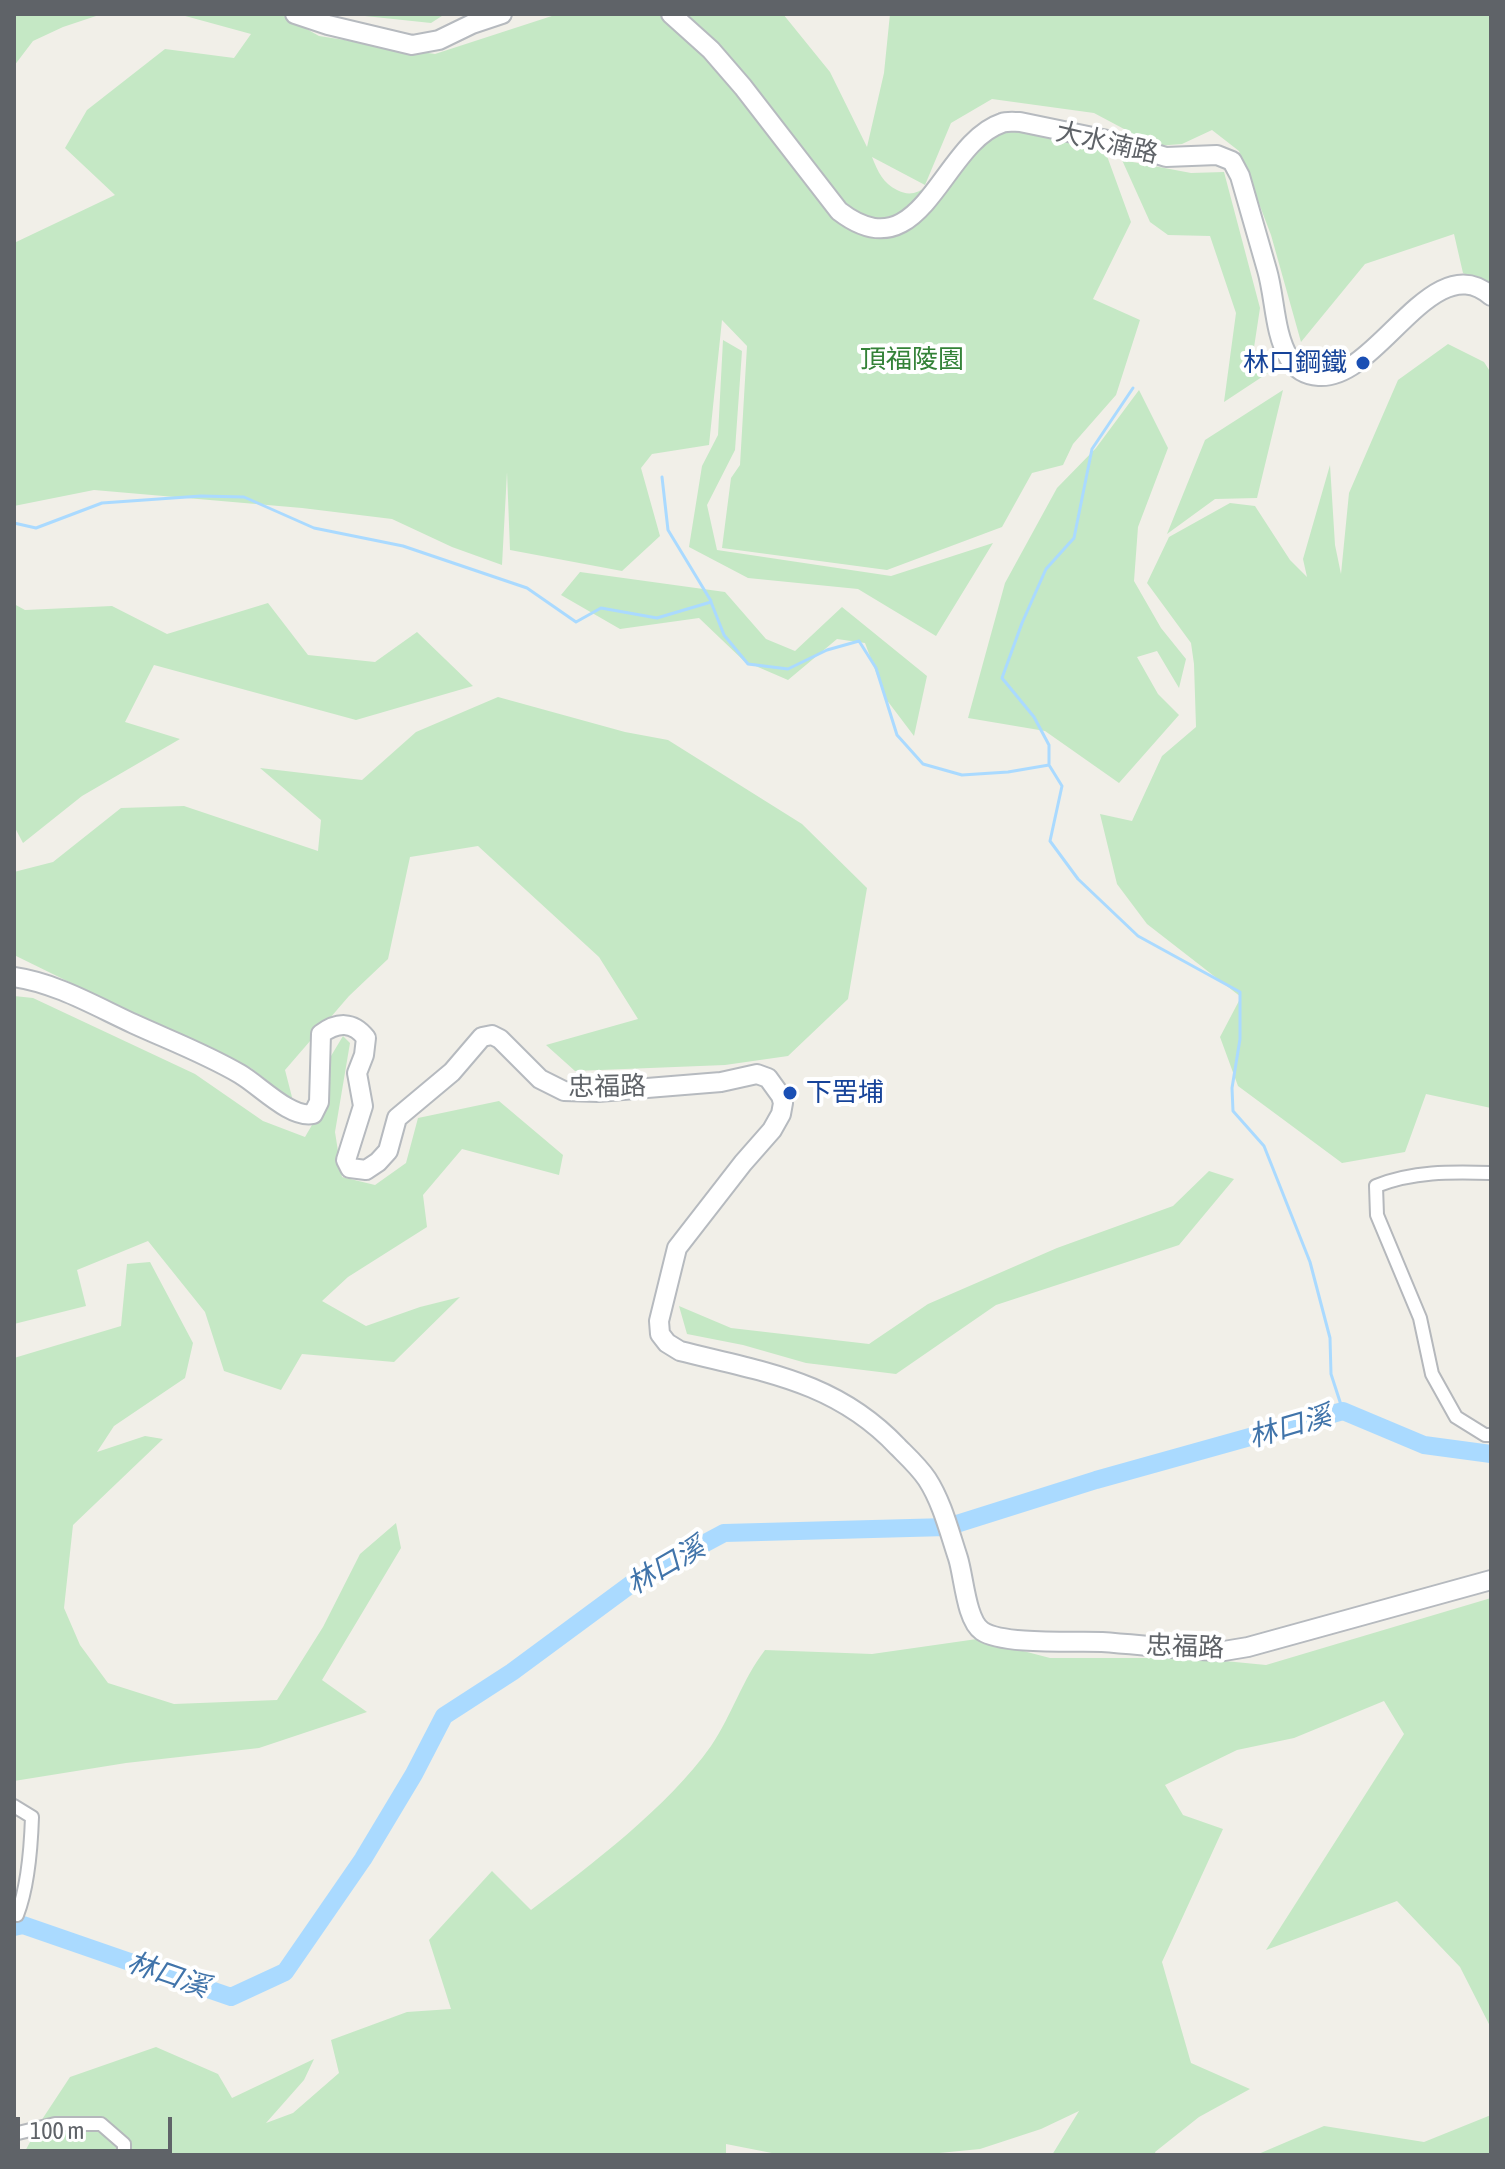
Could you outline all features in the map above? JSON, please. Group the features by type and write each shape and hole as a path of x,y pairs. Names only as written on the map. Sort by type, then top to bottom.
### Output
{"street":[{"path":"295,14 412,45 439,40 502,14"},
{"name":"大水湳路","path":"671,14 711,50 839,211 854,223 889,228 906,220 931,196 974,142 1004,122 1020,122 1117,142 1166,157 1217,155 1232,161 1240,176 1269,277 1287,355 1303,373 1330,377 1351,367 1419,306 1444,288 1463,285 1483,288 1491,296"},
{"name":"忠福路","path":"14,977 50,986 241,1074 293,1111 307,1116 313,1114 319,1102 321,1034 343,1024 353,1026 366,1038 357,1073 363,1106 346,1160 350,1168 357,1171 366,1170 388,1151 397,1118 452,1072 482,1037 492,1035 500,1039 540,1079 564,1091 598,1092 721,1082 757,1074 768,1078 781,1096 781,1114 772,1130 677,1248 659,1321 660,1334 680,1351 782,1375 831,1395 880,1427 926,1478 940,1505 963,1574 973,1622 981,1631 992,1636 1031,1641 1062,1640 1224,1651 1491,1580"},
{"path":"1491,1173 1433,1172 1399,1177 1376,1186 1377,1215 1420,1318 1432,1374 1456,1417 1485,1435 1491,1435"},
{"path":"14,1806 32,1817 31,1846 22,1903 17,1915"},
{"path":"14,2134 55,2124 101,2124 124,2144 124,2155"}],"green space":[{"path":"14,14 102,14 33,41 14,66"},
{"name":"頂福陵園","path":"178,14 280,14 319,36 435,54 558,14 783,14 830,72 867,147 884,73 890,14 1491,14 1491,288 1463,273 1454,234 1365,264 1301,342 1271,235 1239,151 1212,130 1182,144 1156,146 1094,113 992,99 951,123 925,185 872,157 882,176 897,190 909,193 919,191 937,175 961,143 981,132 1035,132 1103,145 1131,222 1093,299 1140,320 1116,395 1073,444 1063,465 1032,473 1002,527 887,570 722,548 731,478 740,465 747,346 722,320 709,445 652,454 641,468 660,536 622,571 510,550 507,472 502,565 452,547 392,519 302,508 94,490 14,506 14,243 115,195 65,148 87,110 165,49 234,58 251,34"},
{"path":"346,14 445,14 431,23"},
{"path":"1122,160 1191,173 1224,172 1260,308 1253,354 1274,369 1224,402 1236,313 1210,236 1168,235 1150,222"},
{"path":"723,340 742,351 735,450 707,505 717,550 891,576 993,543 936,636 858,589 748,578 689,547 702,466 718,435"},
{"path":"1448,344 1484,362 1491,373 1491,1108 1426,1094 1405,1152 1342,1163 1238,1086 1220,1037 1241,997 1147,924 1117,884 1100,814 1132,821 1162,756 1196,727 1191,643 1147,583 1169,537 1230,503 1255,506 1290,560 1307,577 1303,559 1330,465 1335,545 1341,574 1349,493 1398,380"},
{"path":"1139,390 1168,448 1138,527 1134,581 1161,628 1186,659 1179,688 1157,651 1137,657 1158,694 1179,715 1119,783 1045,731 968,718 1005,583 1057,488 1096,448"},
{"path":"1283,390 1257,498 1215,499 1167,534 1205,440"},
{"path":"580,572 725,592 766,639 795,651 842,607 927,676 914,736 886,699 865,643 837,639 788,680 744,661 699,618 620,629 561,595"},
{"path":"268,603 308,655 375,662 417,632 473,686 356,720 154,665 125,722 180,739 82,796 23,843 14,826 14,604 25,610 112,606 167,634"},
{"path":"498,697 625,732 668,740 802,824 867,888 848,999 788,1056 725,1065 575,1071 546,1045 638,1019 599,957 478,846 410,857 388,959 349,996 285,1070 293,1101 251,1068 14,955 14,872 53,862 121,808 184,806 318,851 321,820 260,768 362,780 416,732"},
{"path":"14,996 33,998 195,1074 263,1121 305,1137 323,1106 325,1066 343,1036 350,1043 335,1132 342,1177 375,1185 406,1163 418,1118 499,1101 563,1155 559,1175 462,1149 423,1195 427,1227 348,1277 322,1301 366,1326 460,1297 394,1362 302,1354 281,1390 224,1371 205,1312 148,1241 77,1270 86,1306 14,1324"},
{"path":"1209,1171 1234,1179 1179,1245 996,1305 896,1374 806,1363 743,1345 687,1334 679,1306 731,1328 869,1344 928,1304 1057,1248 1173,1206"},
{"path":"150,1262 193,1343 185,1378 114,1426 97,1452 145,1436 163,1439 73,1525 64,1608 80,1645 108,1683 174,1704 277,1700 323,1627 360,1554 396,1523 401,1548 322,1680 367,1712 259,1748 126,1763 14,1781 14,1358 121,1326 127,1264"},
{"path":"1491,1598 1491,2028 1460,1967 1397,1901 1266,1950 1404,1734 1384,1701 1294,1738 1237,1750 1165,1785 1183,1815 1223,1829 1162,1962 1191,2063 1250,2089 1199,2117 1155,2152 1156,2155 1052,2155 1079,2111 1041,2129 980,2149 919,2155 782,2155 726,2144 726,2155 23,2155 70,2077 156,2047 218,2074 232,2098 314,2059 304,2080 266,2123 293,2113 339,2073 331,2040 407,2012 451,2009 429,1940 492,1871 531,1910 627,1834 673,1791 711,1746 765,1650 872,1654 977,1639 1050,1658 1194,1658 1266,1665"},
{"path":"1491,2115 1491,2155 1256,2155 1324,2126 1424,2142"}],"waterway":[{"path":"1049,764 1049,745 1034,717 1002,678 1046,569 1074,538 1092,449 1133,388"},
{"path":"662,477 668,530 711,601"},
{"path":"14,523 36,528 102,503 201,496 244,497 314,528 403,546 527,588 576,622 601,608 657,618 711,602 724,635 748,664 788,669 827,650 859,641 876,668 897,735 923,764 962,775 1049,765 1062,786 1050,841 1078,879 1138,936 1240,992 1240,1039 1232,1088 1233,1111 1264,1146 1310,1262 1330,1338 1331,1374 1343,1411"},
{"name":"林口溪","path":"14,1927 23,1925 231,1997 285,1972 363,1859 414,1774 444,1716 512,1672 638,1579 724,1533 947,1527 1096,1480 1343,1411 1424,1445 1491,1454"}],"place":[{"name":"林口鋼鐵","path":"1363,363"},
{"name":"下罟埔","path":"790,1093"}]}
